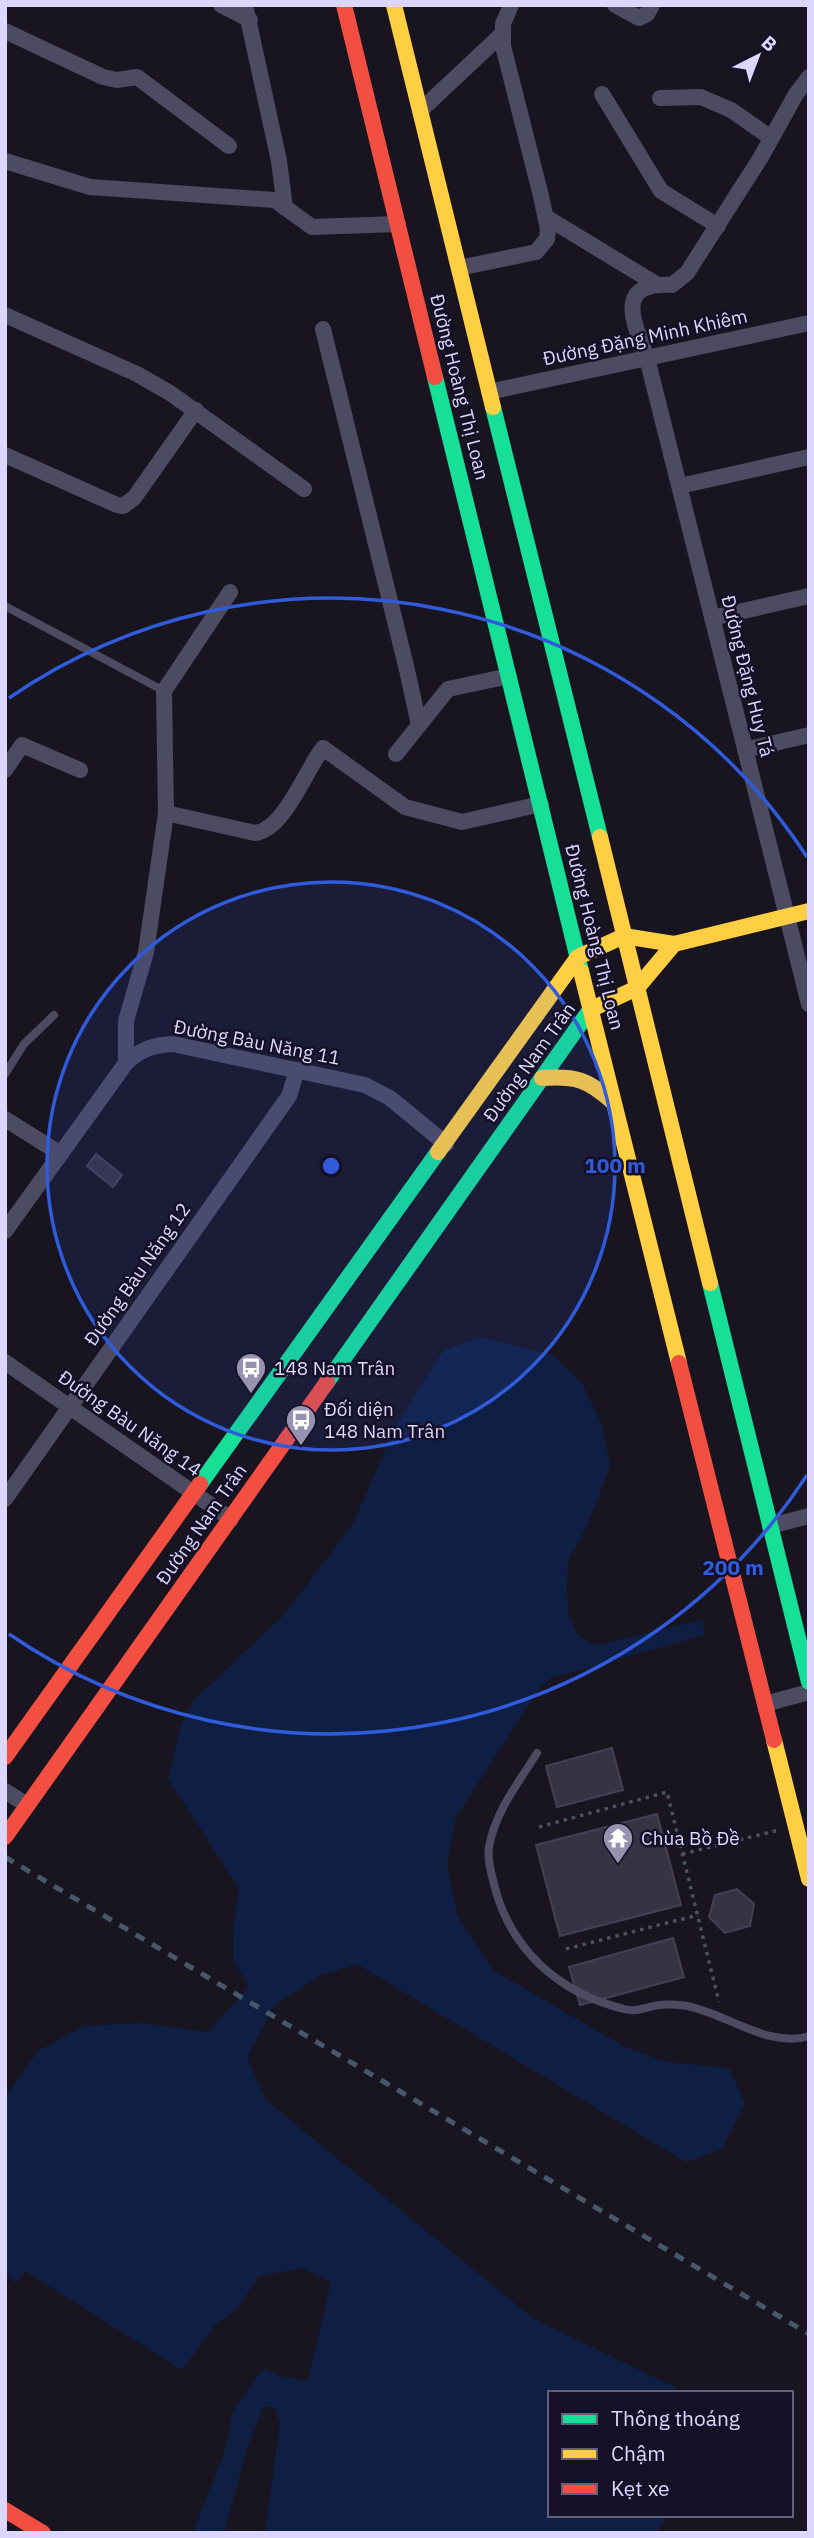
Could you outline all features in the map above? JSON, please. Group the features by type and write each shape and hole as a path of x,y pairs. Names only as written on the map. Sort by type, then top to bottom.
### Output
{"main road":[{"name":"Đường Hoàng Thị Loan","path":"344,5 590,1010 809,1878"},
{"name":"Đường Hoàng Thị Loan","path":"394,5 809,1682"},
{"path":"578,957 624,936 674,944 809,911"},
{"name":"Đường Nam Trân","path":"5,1837 590,1010 636,988 674,944"},
{"name":"Đường Nam Trân","path":"5,1756 578,957"},
{"path":"542,1079 581,1077 614,1102"},
{"path":"5,2510 43,2533"}],"street":[{"path":"221,5 247,13 279,161 285,208"},
{"path":"459,268 536,252 547,239 546,217 501,35 511,5"},
{"path":"615,5 639,18 647,14 652,5"},
{"path":"5,31 103,77 117,80 137,77 229,146"},
{"path":"420,111 501,35"},
{"path":"546,217 656,284 672,285 679,281 699,256 796,93 809,77"},
{"path":"602,94 661,191 718,226"},
{"path":"660,98 701,97 731,110 771,138"},
{"path":"5,161 90,187 275,200 312,227 398,224"},
{"name":"Đường Đặng Huy Tá","path":"656,284 641,291 632,305 631,314 647,358 809,1004"},
{"path":"5,315 136,374 196,410 304,489"},
{"name":"Đường Đặng Minh Khiêm","path":"489,392 809,323"},
{"path":"323,329 419,725"},
{"path":"5,455 123,506 134,498 196,410"},
{"path":"680,486 809,457"},
{"path":"126,1063 126,1021 146,952 166,813 164,691 230,592"},
{"path":"712,618 809,596"},
{"path":"396,754 448,688 509,676"},
{"path":"745,750 809,735"},
{"path":"7,760 22,745 80,770"},
{"path":"166,813 255,833 263,832 273,825 288,807 311,763 323,748 405,807 462,822 541,804"},
{"name":"Đường Bàu Năng 11","path":"5,1231 126,1063 139,1051 157,1045 173,1044 365,1085 390,1098 446,1144"},
{"name":"Đường Bàu Năng 12","path":"5,1499 289,1096 297,1070"},
{"path":"5,1119 61,1154"},
{"name":"Đường Bàu Năng 14","path":"5,1362 230,1519"},
{"path":"770,1525 809,1516"},
{"path":"765,1704 809,1692"},
{"path":"5,1791 27,1805"}],"lane":[{"path":"5,606 164,691"},
{"path":"5,1074 24,1044 54,1015"},
{"path":"537,1753 507,1800 489,1848 490,1866 499,1903 515,1937 545,1969 588,1997 637,2011 658,2005 687,2006 750,2030 787,2039 809,2036"}],"path":[{"path":"539,1827 667,1792 723,2019"},
{"path":"682,1854 795,1826"},
{"path":"566,1949 698,1915"}],"water":[{"path":"481,1337 555,1356 582,1383 603,1427 610,1467 587,1526 568,1562 568,1612 576,1633 587,1642 599,1645 702,1620 705,1635 551,1678 539,1689 456,1817 447,1864 457,1915 494,1971 625,2047 667,2062 729,2068 745,2104 722,2149 686,2162 357,1964 321,1975 274,2006 247,2057 267,2101 534,2319 677,2388 677,2391 548,2391 548,2517 666,2517 657,2533 265,2533 280,2423 274,2407 263,2407 247,2449 224,2533 193,2533 225,2450 233,2411 263,2369 284,2377 308,2381 331,2282 301,2268 258,2277 237,2309 216,2324 182,2370 25,2271 16,2283 5,2273 5,2097 38,2051 84,2026 140,2023 208,2032 249,1987 233,1960 233,1932 239,1888 168,1779 181,1724 194,1700 283,1616 353,1524 395,1427 443,1351"}],"building":[{"path":"96,1154 122,1175 113,1187 87,1166"},
{"path":"612,1748 623,1790 557,1807 546,1766"},
{"path":"657,1814 681,1905 560,1936 536,1845"},
{"path":"737,1889 754,1904 750,1926 725,1933 709,1917 715,1895"},
{"path":"673,1938 684,1977 580,2005 569,1967"}],"railway":[{"path":"5,1857 809,2334"}],"traffic: fast":[{"path":"435,377 581,971"},
{"path":"493,407 600,837"},
{"path":"327,1382 590,1010 596,1007"},
{"path":"200,1484 438,1152"},
{"path":"710,1283 809,1682"}],"traffic: slow":[{"path":"394,5 493,407"},
{"path":"600,837 710,1283"},
{"path":"438,1152 578,957 624,936 674,944 809,911"},
{"path":"596,1007 637,988 674,944"},
{"path":"581,971 679,1363"},
{"path":"542,1078 580,1081 596,1088 613,1102"},
{"path":"774,1740 809,1879"}],"traffic: jam":[{"path":"344,5 435,377"},
{"path":"679,1363 774,1740"},
{"path":"5,1837 327,1382"},
{"path":"5,1757 200,1484"},
{"path":"5,2510 43,2533"}],"place":[{"name":"148 Nam Trân","path":"251,1395"},
{"name":"Đối diện 148 Nam Trân","path":"301,1447"},
{"name":"Chùa Bồ Đề","path":"618,1865"}]}
